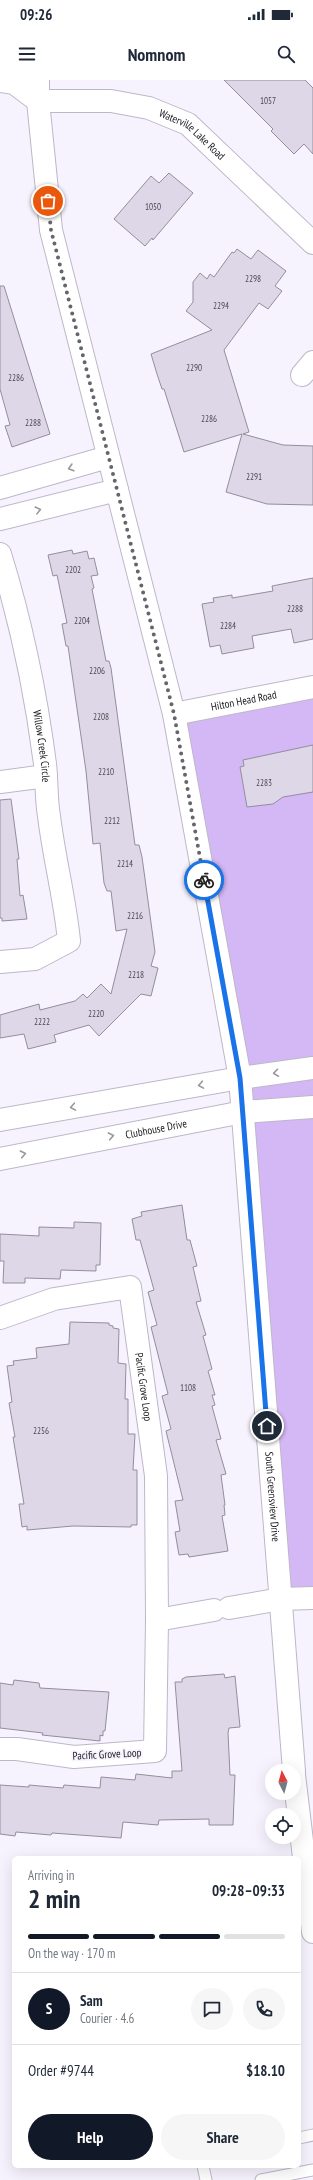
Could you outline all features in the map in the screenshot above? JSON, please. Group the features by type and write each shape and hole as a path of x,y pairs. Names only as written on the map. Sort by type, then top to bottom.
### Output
{"street":[{"name":"South Greensview Drive","path":"38,80 38,101 51,230 174,714 240,1078 293,1764"},
{"path":"0,81 14,83 38,101"},
{"name":"Waterville Lake Road","path":"38,101 111,101 149,108 188,124 313,243"},
{"path":"0,488 108,457"},
{"path":"0,519 118,490"},
{"name":"Willow Creek Circle","path":"0,554 14,597 30,674 46,776 48,814 56,864 66,911 69,941 35,959 0,962"},
{"name":"Hilton Head Road","path":"174,714 313,687"},
{"path":"0,782 46,776"},
{"path":"0,1120 240,1078 313,1068"},
{"name":"Clubhouse Drive","path":"0,1159 243,1112 313,1107"},
{"name":"Pacific Grove Loop","path":"0,1318 54,1299 130,1287 156,1476 158,1620 155,1751 74,1757 17,1749 0,1749"},
{"path":"158,1620 281,1598 313,1598"},
{"path":"297,1800 313,1932"}],"lane":[{"path":"301,2138 313,2135"},
{"path":"203,2168 206,2180"},
{"path":"262,2180 313,2170"}],"shaded area":[{"path":"313,688 313,1603 291,1609 254,1170 171,714"}],"building":[{"path":"224,80 305,80 313,88 313,154 304,144 294,154 271,131 273,129"},
{"path":"169,173 193,193 153,240 152,238 145,246 114,219 151,176 159,183"},
{"path":"237,249 251,259 258,250 286,271 275,286 282,291 268,309 259,303 224,350 249,432 243,434 283,445 313,446 313,505 267,504 226,492 242,434 184,452 151,354 212,330 186,311 193,302 193,282 200,273 207,279 210,274 214,277 232,252 234,253"},
{"path":"0,286 4,286 50,434 12,447 5,426 10,425 0,389"},
{"path":"72,550 73,554 87,551 89,559 94,558 98,575 91,576 94,588 92,589 106,661 109,661 111,668 135,845 139,845 142,857 155,952 151,966 158,968 151,996 141,994 99,1036 89,1025 54,1035 56,1042 28,1049 24,1034 0,1038 0,1015 39,1004 40,1010 75,1001 83,994 87,998 101,984 111,994 127,929 116,931 111,891 107,891 104,883 100,843 93,844 86,771 68,646 66,646 62,624 67,623 57,575 53,576 48,555"},
{"path":"313,578 313,639 294,643 291,629 252,636 254,648 222,654 220,645 210,647 202,604 214,602 213,598 232,595 232,598 273,591 272,586"},
{"path":"313,745 313,792 283,797 273,804 247,807 240,767 244,766 243,760"},
{"path":"11,799 19,859 17,859 20,896 23,895 27,919 2,921 2,918 0,918 0,800"},
{"path":"182,1205 187,1240 190,1240 197,1266 193,1267 201,1301 196,1302 206,1335 203,1336 212,1369 208,1371 215,1395 212,1395 215,1405 212,1406 221,1439 216,1440 226,1474 221,1475 225,1505 225,1515 222,1516 228,1551 189,1557 188,1554 179,1555 175,1532 180,1531 175,1501 183,1500 166,1431 171,1429 162,1396 168,1394 151,1327 157,1325 148,1292 154,1290 140,1240 136,1240 132,1219 142,1216 141,1212"},
{"path":"74,1222 101,1223 100,1265 96,1265 96,1271 61,1270 60,1279 25,1278 25,1283 3,1283 4,1261 0,1261 0,1234 39,1236 39,1227 74,1228"},
{"path":"70,1322 109,1323 109,1325 113,1326 113,1328 119,1329 118,1363 126,1364 125,1399 128,1399 128,1434 135,1434 133,1470 137,1470 137,1525 131,1525 131,1527 73,1526 27,1530 27,1526 22,1527 19,1504 24,1504 13,1437 15,1437 9,1403 12,1402 7,1366 14,1365 13,1361 37,1358 36,1348 69,1344"},
{"path":"224,1674 225,1678 235,1676 240,1727 229,1728 228,1733 230,1775 235,1775 233,1825 209,1825 209,1819 159,1820 158,1825 123,1822 121,1838 52,1833 51,1835 16,1832 15,1836 0,1834 0,1785 29,1787 29,1785 63,1788 64,1785 100,1788 101,1777 135,1780 136,1774 172,1778 172,1771 182,1771 175,1682 182,1682 182,1679 186,1677"},
{"path":"14,1680 39,1683 40,1688 109,1692 105,1731 103,1731 103,1736 100,1735 100,1741 42,1735 43,1733 0,1728 0,1683 13,1685"}],"way so far":[{"path":"48,201 51,230 108,457 142,581 174,714 204,880"}],"route":[{"path":"204,880 240,1078 267,1426"}]}
